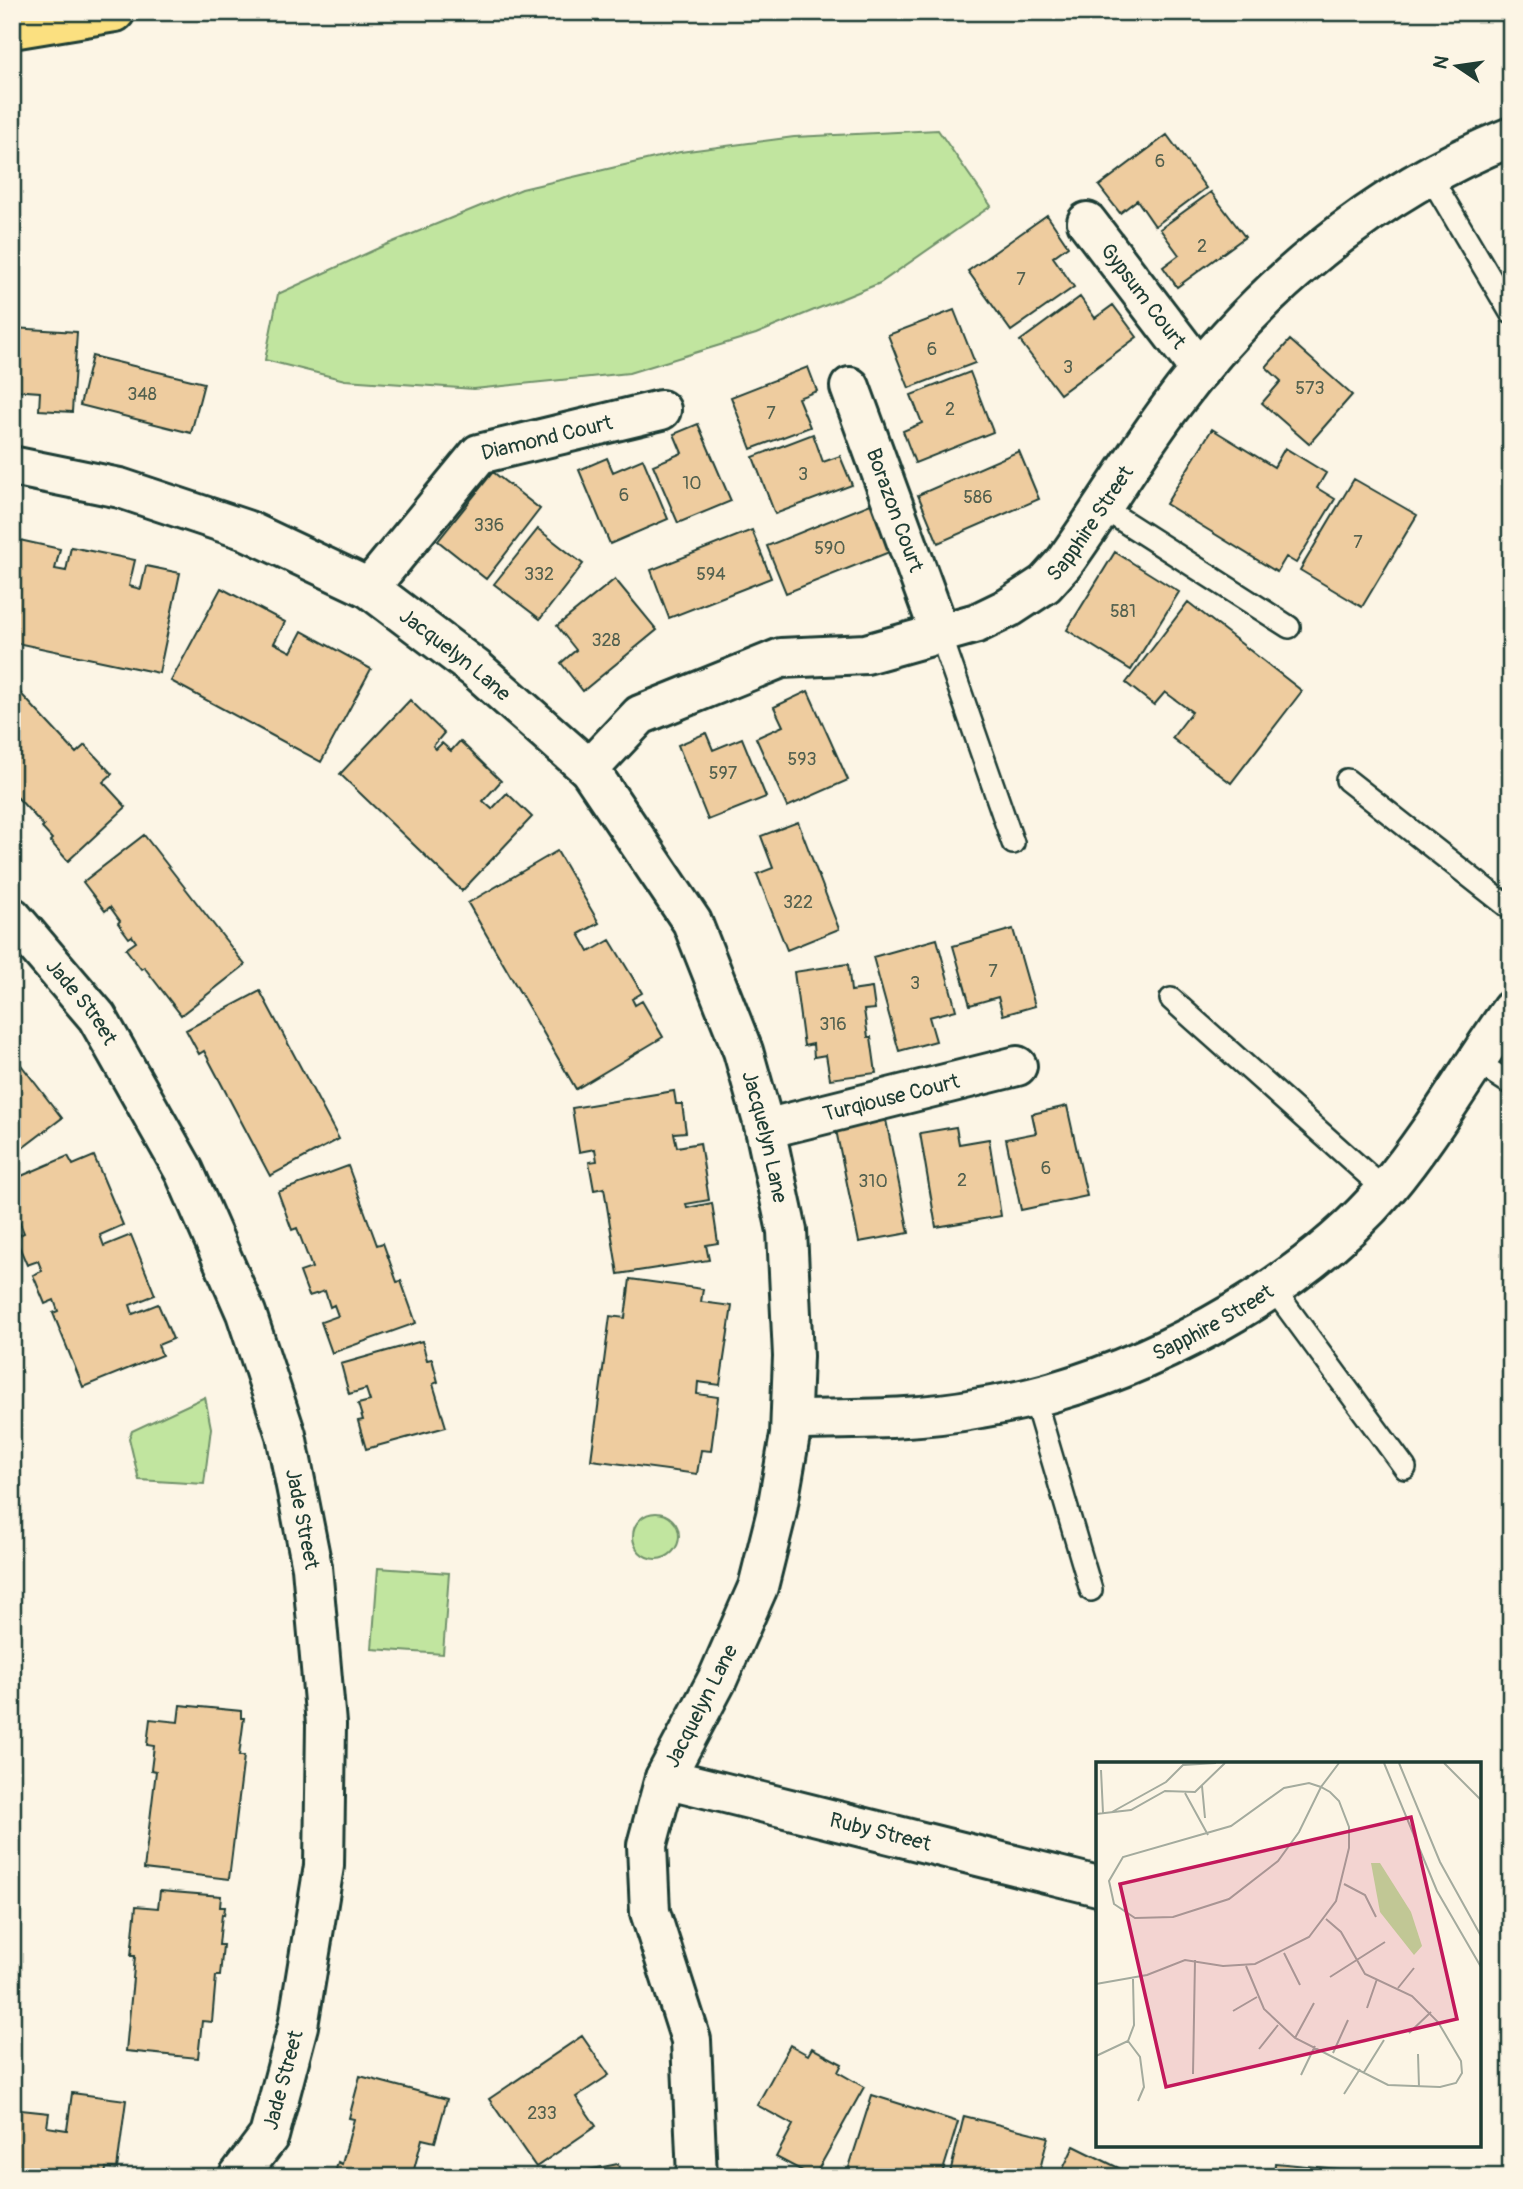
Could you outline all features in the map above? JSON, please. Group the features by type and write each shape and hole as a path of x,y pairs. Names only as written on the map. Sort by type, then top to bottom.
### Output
{"highway":[{"path":"12,29 115,12"}],"street":[{"name":"Sapphire Street","path":"589,769 640,715 704,688 781,658 866,654 977,623 1010,607 1045,584 1064,563 1169,410 1200,370 1279,286 1330,241 1406,189 1511,137"},
{"name":"Gypsum Court","path":"1087,222 1200,370"},
{"name":"Borazon Court","path":"850,387 940,633"},
{"name":"Diamond Court","path":"369,588 479,454 660,410"},
{"name":"Jacquelyn Lane","path":"12,466 120,488 246,530 369,588 476,669 589,769 692,922 744,1051 765,1129 787,1231 793,1356 791,1420 776,1514 758,1587 718,1678 665,1778 647,1845 650,1912 691,2040 696,2177"},
{"name":"Jade Street","path":"12,917 97,1017 184,1171 246,1312 286,1435 312,1567 326,1724 324,1866 298,2026 269,2136 238,2177"},
{"name":"Sapphire Street","path":"791,1420 928,1416 979,1409 1052,1393 1128,1366 1191,1337 1240,1309 1331,1243 1385,1190 1416,1151 1511,1010"},
{"name":"Turqiouse Court","path":"765,1129 1017,1066"},
{"name":"Ruby Street","path":"665,1778 1096,1886"}],"lane":[{"path":"1430,176 1511,313"},
{"path":"1103,508 1289,627"},
{"path":"940,633 1013,843"},
{"path":"1348,780 1511,909"},
{"path":"1171,999 1385,1190"},
{"path":"1475,1061 1511,1084"},
{"path":"1272,1287 1405,1468"},
{"path":"1034,1396 1091,1590"}],"green space":[{"path":"938,130 991,206 880,283 756,334 629,373 474,389 345,380 265,360 278,294 383,246 522,189 680,152 794,137"},
{"path":"205,1397 211,1428 204,1484 139,1480 129,1438 132,1431"},
{"path":"656,1513 672,1520 679,1536 672,1552 656,1559 640,1552 633,1536 640,1520"},
{"path":"378,1568 449,1573 443,1654 372,1649"}],"building":[{"path":"1167,135 1206,188 1155,226 1137,200 1120,213 1099,186"},
{"path":"1211,192 1245,237 1177,287 1163,267 1179,255 1160,229"},
{"path":"1047,215 1068,246 1053,257 1074,287 1011,331 968,271"},
{"path":"1080,297 1095,318 1113,305 1137,337 1060,394 1020,341"},
{"path":"954,310 975,363 909,388 888,335"},
{"path":"13,328 77,332 72,412 39,410 40,392 12,390"},
{"path":"1290,340 1352,395 1309,444 1262,403 1281,381 1266,367"},
{"path":"92,356 204,383 191,433 80,405"},
{"path":"808,367 817,391 798,398 810,427 751,449 731,397"},
{"path":"970,372 993,432 915,463 903,431 922,423 911,395"},
{"path":"698,424 731,501 678,523 653,465 682,453 674,434"},
{"path":"1212,429 1274,467 1285,448 1326,473 1317,488 1335,499 1296,563 1286,557 1277,572 1166,504"},
{"path":"813,434 823,462 840,456 852,485 775,514 753,457"},
{"path":"1019,451 1039,499 938,543 918,495"},
{"path":"607,458 613,472 643,459 668,519 610,544 579,470"},
{"path":"493,472 540,509 486,579 438,541"},
{"path":"1354,479 1417,515 1362,607 1300,570"},
{"path":"873,503 892,551 786,593 767,546"},
{"path":"538,529 583,564 540,619 494,584"},
{"path":"752,530 771,578 669,618 651,570"},
{"path":"15,539 60,549 55,569 66,571 71,547 135,560 129,586 141,589 146,566 180,573 159,673 12,642 12,550"},
{"path":"1115,552 1179,592 1131,670 1067,630"},
{"path":"615,579 657,630 583,691 561,663 576,650 557,626"},
{"path":"221,588 285,622 274,643 291,652 302,631 371,669 321,762 171,681"},
{"path":"1188,602 1302,691 1231,783 1172,738 1192,712 1165,692 1154,705 1126,683"},
{"path":"13,685 76,753 85,745 112,774 103,782 126,807 68,861 50,841 52,839 42,828 44,826 16,796 12,800"},
{"path":"808,691 848,780 787,807 756,738 783,726 774,707"},
{"path":"410,700 444,733 433,746 436,749 442,743 451,751 460,741 501,781 483,801 492,809 507,793 532,817 462,891 340,774"},
{"path":"706,733 713,750 742,738 766,797 708,820 678,745"},
{"path":"798,822 839,929 787,950 757,874 773,868 761,836"},
{"path":"144,835 245,965 181,1015 144,967 141,969 126,949 136,942 132,936 129,938 110,907 105,911 83,882"},
{"path":"557,851 599,923 579,934 589,952 610,940 642,993 632,999 635,1005 642,1001 663,1037 576,1089 468,903"},
{"path":"1013,929 1035,1006 1003,1015 998,997 970,1005 953,946"},
{"path":"937,939 956,1010 929,1017 936,1041 899,1051 873,957"},
{"path":"848,964 851,991 872,988 875,1009 864,1010 876,1073 830,1079 826,1055 814,1057 813,1044 804,1046 794,972"},
{"path":"260,991 339,1139 270,1176 204,1051 199,1054 186,1030"},
{"path":"12,1043 20,1053 15,1057 62,1118 12,1156"},
{"path":"674,1091 676,1104 682,1104 686,1132 674,1133 677,1147 700,1143 709,1200 686,1204 687,1208 712,1203 718,1243 706,1245 709,1260 618,1274 604,1188 594,1190 589,1162 597,1161 595,1149 579,1152 572,1108"},
{"path":"1067,1106 1087,1196 1021,1210 1006,1139 1036,1133 1032,1114"},
{"path":"886,1120 909,1233 859,1242 836,1130"},
{"path":"956,1127 959,1144 989,1139 1001,1216 936,1227 920,1133"},
{"path":"68,1156 73,1165 94,1156 123,1225 100,1235 104,1246 131,1235 155,1295 130,1305 133,1314 158,1304 173,1339 158,1345 162,1355 83,1387 53,1313 58,1311 54,1300 45,1304 33,1275 42,1271 38,1261 27,1265 15,1237 24,1233 19,1221 12,1224 12,1180"},
{"path":"348,1166 377,1245 383,1243 397,1282 401,1281 416,1323 332,1353 321,1322 338,1316 334,1305 330,1307 325,1291 309,1296 300,1272 312,1268 297,1228 292,1230 278,1192"},
{"path":"630,1279 703,1289 701,1302 732,1306 720,1385 698,1382 697,1394 718,1397 711,1451 701,1450 697,1474 591,1460 610,1316 625,1318"},
{"path":"422,1341 427,1360 432,1359 438,1382 433,1384 446,1427 366,1449 358,1421 363,1420 358,1404 370,1401 366,1389 349,1394 341,1364"},
{"path":"180,1705 241,1711 241,1718 244,1718 239,1756 244,1756 229,1879 144,1869 156,1771 151,1770 154,1746 147,1745 150,1719 178,1722"},
{"path":"160,1891 221,1896 220,1907 225,1907 219,1945 223,1945 220,1976 216,1976 212,2022 202,2021 198,2058 126,2051 135,1956 131,1956 136,1906 158,1908"},
{"path":"582,2036 609,2075 576,2097 596,2126 536,2167 489,2099"},
{"path":"790,2045 808,2055 812,2048 842,2064 838,2072 864,2087 814,2177 776,2157 793,2125 757,2105"},
{"path":"360,2076 447,2099 435,2142 422,2139 412,2177 334,2177 338,2162 342,2164 354,2119 349,2118"},
{"path":"72,2093 126,2100 117,2169 106,2168 105,2177 40,2177 41,2172 12,2168 12,2109 49,2113 47,2127 67,2130"},
{"path":"872,2095 958,2122 941,2177 846,2177"},
{"path":"964,2116 1048,2137 1038,2177 949,2177"},
{"path":"1074,2146 1137,2177 1059,2177"},
{"path":"1275,2163 1359,2171 1358,2177 1274,2177"},
{"path":"618,2164 621,2177 553,2177"}]}
